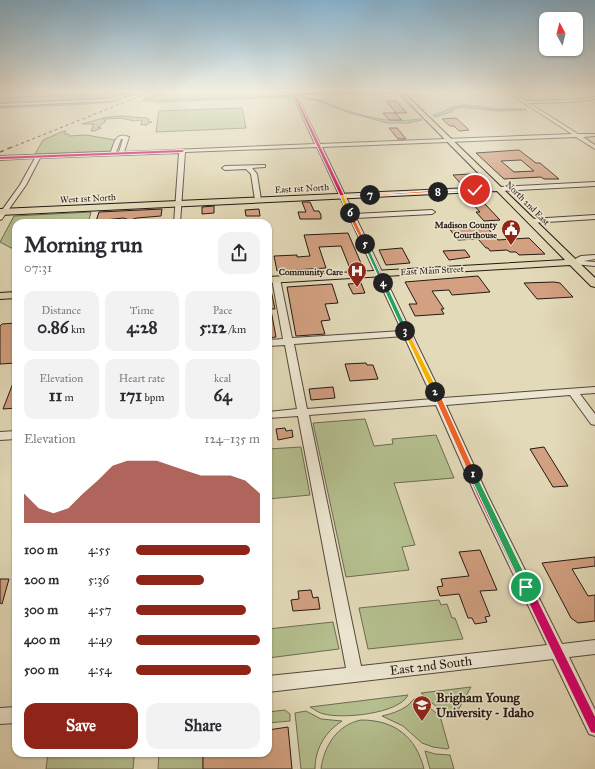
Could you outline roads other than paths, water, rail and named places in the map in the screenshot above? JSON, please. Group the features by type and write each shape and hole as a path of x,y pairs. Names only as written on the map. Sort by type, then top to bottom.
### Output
{"main road":[{"name":"North 2nd East","path":"437,128 595,284"},
{"name":"East 1st North","path":"178,204 498,189"},
{"name":"West 1st North","path":"1,214 178,204"},
{"name":"East Main Street","path":"272,280 573,262"},
{"path":"0,296 12,295"}],"street":[{"path":"310,128 406,333 440,402 482,496 595,728"},
{"path":"565,128 595,147"},
{"path":"0,158 595,135"},
{"path":"113,154 119,137 126,137 121,154"},
{"path":"177,219 182,151"},
{"path":"1,214 23,185 38,157"},
{"path":"225,168 263,166"},
{"path":"248,167 254,174 258,200"},
{"name":"East 1st North","path":"498,189 595,184"},
{"path":"351,216 432,212"},
{"path":"531,220 595,217"},
{"name":"East Main Street","path":"573,262 584,258 595,257"},
{"name":"East Main Street","path":"573,262 595,264"},
{"path":"272,280 290,341 355,674"},
{"path":"272,342 406,333"},
{"path":"272,415 595,390"},
{"path":"573,392 595,422"},
{"path":"0,436 12,435"},
{"name":"East 2nd South","path":"272,684 595,647"},
{"path":"0,716 12,715"}],"railway":[{"path":"10,148 60,128"},
{"path":"0,152 12,147"}],"place":[{"name":"Madison County Courthouse","path":"511,246"},
{"name":"Community Care","path":"357,288"},
{"name":"Brigham Young University - Idaho","path":"422,722"}]}
